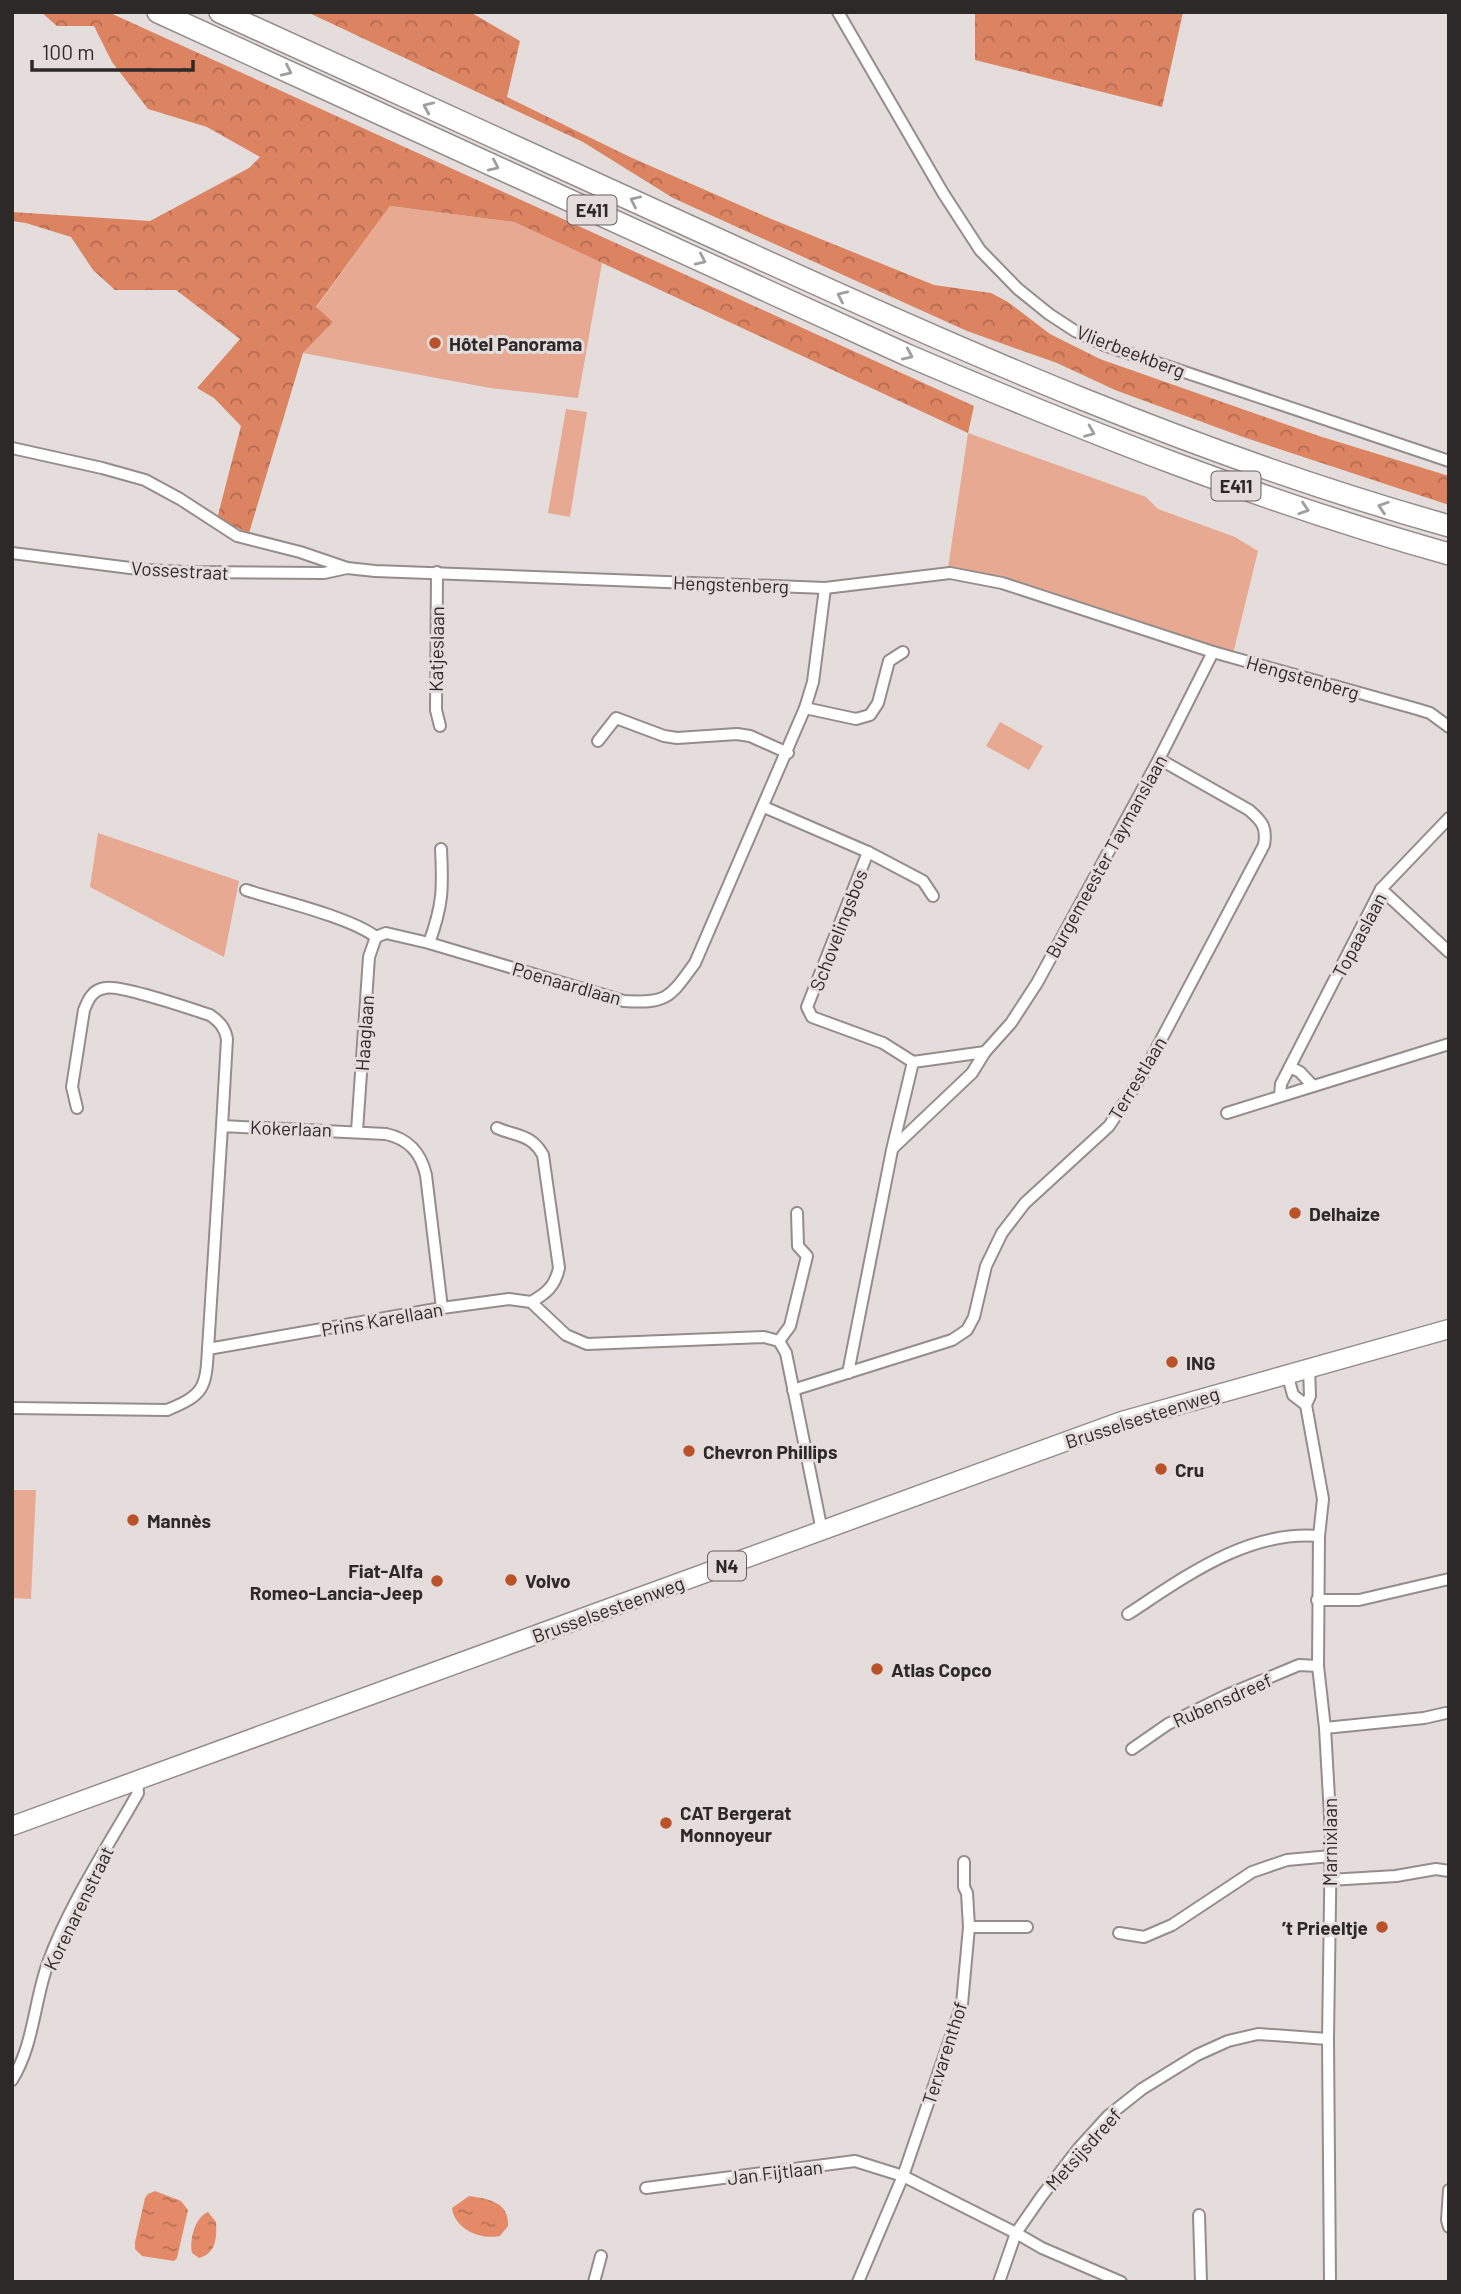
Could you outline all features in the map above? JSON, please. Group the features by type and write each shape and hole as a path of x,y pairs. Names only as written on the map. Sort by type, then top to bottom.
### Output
{"highway":[{"name":"E411","path":"158,12 907,355 1027,406 1254,492 1449,554"},
{"name":"E411","path":"220,12 918,331 1039,383 1261,467 1449,526"}],"main road":[{"name":"Brusselsesteenweg","path":"12,1826 1122,1420 1449,1329"}],"street":[{"name":"Vlierbeekberg","path":"838,12 975,244 1018,289 1049,314 1104,345 1449,461"},
{"name":"Hengstenberg","path":"12,449 145,480 237,536 347,568 825,588 950,573 1002,583 1213,652 1430,713 1449,727"},
{"name":"Vossestraat","path":"12,553 186,572 324,573 347,568"},
{"name":"Katjeslaan","path":"437,572 436,710 440,726"},
{"name":"Poenaardlaan","path":"246,890 346,922 367,930 376,937 386,933 429,943 624,1001 649,1003 671,995 695,963 806,708 813,682 825,588"},
{"path":"806,708 856,719 870,715 878,703 889,661 903,652"},
{"name":"Burgemeester Taymanslaan","path":"892,1150 972,1073 985,1052 1011,1023 1037,983 1160,759 1213,652"},
{"path":"598,741 617,718 664,736 677,738 737,734 750,736 788,753"},
{"name":"Terrestlaan","path":"793,1390 952,1340 967,1330 974,1317 986,1266 1002,1233 1025,1203 1110,1126 1143,1074 1264,845 1266,831 1262,822 1249,810 1160,759"},
{"name":"Schovelingsbos","path":"764,807 868,852 923,881 933,896"},
{"name":"Topaaslaan","path":"1280,1096 1281,1084 1381,889 1449,818"},
{"path":"429,943 443,894 441,849"},
{"name":"Schovelingsbos","path":"868,852 807,1007 812,1017 883,1043 913,1062"},
{"path":"1381,889 1449,952"},
{"name":"Haaglaan","path":"357,1131 369,957 376,937"},
{"path":"77,1108 72,1087 84,1010 88,999 95,992 114,987 210,1015 225,1029 227,1040 222,1126"},
{"path":"1227,1113 1449,1044"},
{"path":"848,1373 892,1150 913,1062 985,1052"},
{"path":"1290,1067 1300,1072 1313,1086"},
{"name":"Kokerlaan","path":"208,1349 222,1126 357,1131 397,1136 413,1147 424,1164 442,1308"},
{"path":"497,1128 525,1136 536,1143 543,1155 559,1268 556,1283 531,1302 566,1335 587,1344 764,1337 779,1342 786,1353 822,1531"},
{"path":"779,1342 790,1326 807,1256 798,1246 797,1213"},
{"name":"Prins Karellaan","path":"208,1349 442,1308 509,1299 531,1302"},
{"path":"12,1408 167,1410 190,1401 201,1390 207,1373 208,1349"},
{"name":"Marnixlaan","path":"1309,1368 1310,1396 1306,1405 1323,1499 1319,1536 1318,1666 1325,1728 1331,1856 1328,2039 1330,2282"},
{"name":"Marnixlaan","path":"1287,1373 1293,1395 1306,1405"},
{"path":"1128,1614 1204,1565 1246,1547 1296,1534 1319,1536"},
{"path":"1318,1601 1359,1600 1449,1579"},
{"name":"Rubensdreef","path":"1132,1749 1168,1724 1227,1695 1299,1665 1318,1666"},
{"path":"1325,1728 1424,1718 1446,1713"},
{"name":"Korenarenstraat","path":"12,2080 26,2051 41,1985 54,1947 138,1793 137,1780"},
{"path":"1119,1933 1144,1937 1172,1925 1252,1872 1287,1860 1331,1856"},
{"name":"Tervarenthof","path":"858,2282 902,2176 962,2004 969,1927 964,1861"},
{"path":"1329,1880 1395,1876 1449,1864"},
{"path":"1436,1869 1449,1871"},
{"path":"969,1927 1027,1927"},
{"name":"Metsijsdreef","path":"999,2282 1016,2233 1070,2158 1108,2116 1142,2089 1197,2055 1228,2041 1258,2034 1328,2039"},
{"name":"Jan Fijtlaan","path":"646,2188 855,2161 902,2176 1042,2248 1122,2282"},
{"path":"1449,2190 1449,2227"},
{"path":"1199,2215 1201,2282"},
{"path":"594,2282 601,2256"}],"shaded area":[{"path":"390,206 514,222 602,263 578,398 490,388 303,353 333,322 316,308"},
{"path":"566,409 587,412 570,517 548,513"},
{"path":"968,433 1146,497 1158,509 1235,537 1258,551 1233,654 997,576 948,568"},
{"path":"1000,722 1043,746 1029,770 986,746"},
{"path":"98,833 239,881 224,957 90,887"},
{"path":"12,1490 36,1490 31,1599 12,1598"}],"green space":[{"path":"41,12 108,12 974,406 968,433 514,222 390,206 316,307 333,322 303,353 249,533 217,519 241,426 214,398 197,388 240,339 176,290 115,290 93,270 71,237 12,221 12,212 150,221 249,168 260,157 207,127 148,109 112,62 94,26 57,26"},
{"path":"307,12 470,12 520,41 507,97 630,157 769,218 934,285 991,293 1008,302 1050,334 1100,359 1319,436 1449,476 1449,505 1243,437 1115,390 1057,363 967,331 673,198 583,142"},
{"path":"975,12 1183,12 1162,107 975,60"}],"water":[{"path":"155,2191 181,2201 188,2210 174,2261 142,2256 135,2249 145,2198"},
{"path":"469,2196 490,2200 505,2212 508,2226 500,2236 477,2235 463,2228 458,2222 452,2208"},
{"path":"208,2212 216,2222 216,2239 209,2253 199,2258 192,2253 192,2236 196,2224"}],"place":[{"name":"Hôtel Panorama","path":"435,343"},
{"name":"Delhaize","path":"1295,1213"},
{"name":"ING","path":"1172,1362"},
{"name":"Chevron Phillips","path":"689,1451"},
{"name":"Cru","path":"1161,1469"},
{"name":"Mannès","path":"133,1520"},
{"name":"Volvo","path":"511,1580"},
{"name":"Fiat-Alfa Romeo-Lancia-Jeep","path":"437,1581"},
{"name":"Atlas Copco","path":"877,1669"},
{"name":"CAT Bergerat Monnoyeur","path":"666,1823"},
{"name":"’t Prieeltje","path":"1382,1927"}]}
